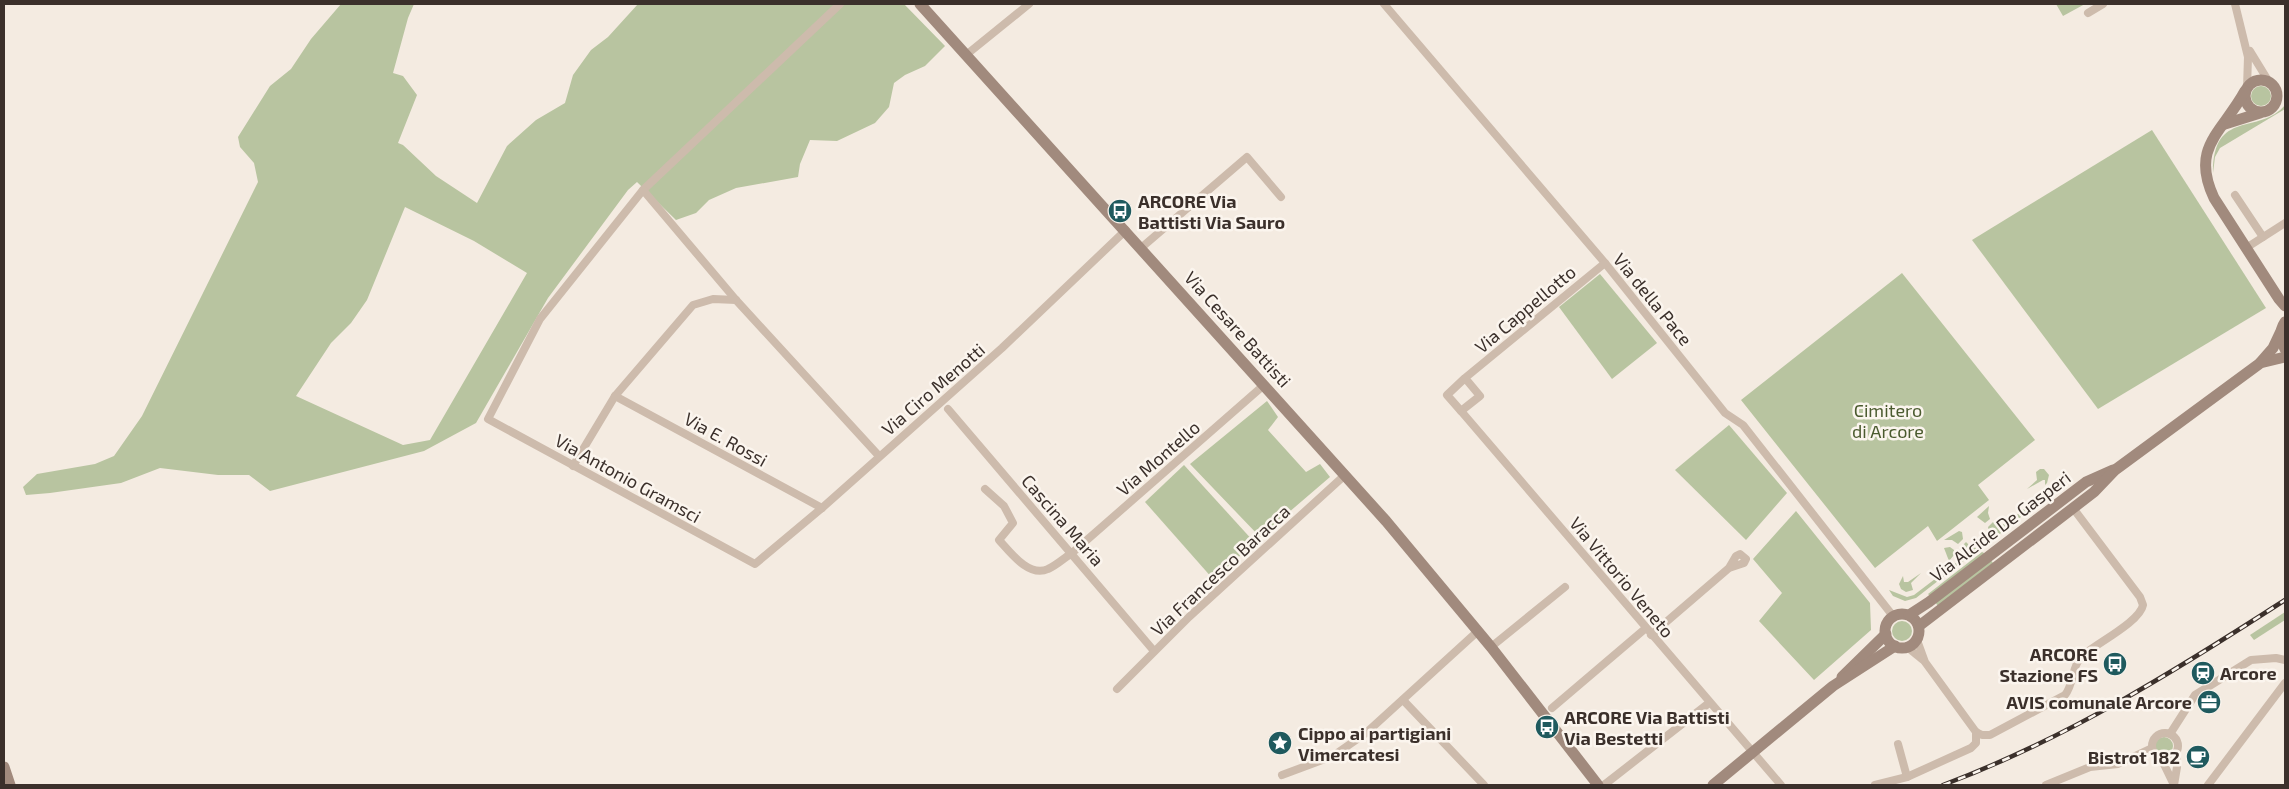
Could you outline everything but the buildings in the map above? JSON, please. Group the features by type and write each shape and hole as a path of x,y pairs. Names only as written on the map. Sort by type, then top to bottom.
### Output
{"street":[{"path":"840,4 643,190 736,300 879,456"},
{"name":"Via Cesare Battisti","path":"920,4 1126,230 1345,475 1478,631 1604,785"},
{"name":"Via della Pace","path":"1384,4 1605,263 1725,413 1744,425 1893,616"},
{"path":"2088,14 2103,4"},
{"path":"2235,4 2246,42 2248,57 2245,100 2253,111 2260,113"},
{"path":"966,55 1026,5"},
{"path":"2246,42 2258,66 2278,95 2274,106"},
{"path":"2285,86 2256,81 2246,90 2206,150 2204,167 2207,184 2214,198 2282,303 2283,326 2281,339 2285,349"},
{"path":"2225,124 2268,111 2285,98"},
{"path":"1141,248 1247,156 1281,197"},
{"name":"Via Antonio Gramsci","path":"643,190 540,319 488,419 755,564"},
{"path":"2235,195 2263,237"},
{"path":"2246,248 2285,223"},
{"name":"Via Ciro Menotti","path":"755,564 822,508 1002,348 1126,230"},
{"name":"Via Cappellotto","path":"1469,421 1447,395 1465,378 1605,263"},
{"path":"573,466 615,396 693,305 713,299 736,300"},
{"name":"Via Alcide De Gasperi","path":"1919,626 2094,492 2115,470 2259,364 2273,348 2283,326"},
{"name":"Via Alcide De Gasperi","path":"2259,364 2285,356"},
{"path":"1461,411 1480,396 1465,378"},
{"name":"Via Montello","path":"985,489 1004,506 1013,523 999,540 1021,563 1034,569 1046,570 1072,553 1264,385"},
{"name":"Via E. Rossi","path":"615,396 822,508"},
{"name":"Cascina Maria","path":"948,409 1154,651"},
{"name":"Via Vittorio Veneto","path":"1469,421 1751,753"},
{"name":"Via Alcide De Gasperi","path":"1909,615 1929,602 2082,486 2096,477 2115,470"},
{"name":"Via Francesco Baracca","path":"1117,689 1154,651 1345,475"},
{"path":"1713,784 1833,686 1862,655 1886,634 1886,624 1893,616 1909,615 1919,626 1917,640 1925,662 1976,732 1982,735 1990,735 2066,695 2072,686 2081,657 2142,609 2140,597 2073,508"},
{"path":"1552,708 1730,568"},
{"path":"1491,647 1566,587"},
{"path":"1282,775 1333,756 1366,733 1478,631"},
{"path":"1886,634 1901,647 1925,662"},
{"path":"1833,686 1901,647 1917,640"},
{"path":"2170,734 2195,695 2251,660 2276,658 2285,660"},
{"path":"2208,785 2285,683"},
{"path":"1403,700 1484,785"},
{"path":"1604,785 1709,703"},
{"path":"1875,785 1906,776 1973,747 1976,732"},
{"path":"2046,785 2090,767 2118,764 2152,748 2156,736 2163,733 2170,734 2176,740 2177,768 2174,785"},
{"path":"1898,744 1906,776"},
{"path":"2152,748 2156,755 2161,758 2168,758 2176,753"},
{"path":"1751,753 1781,785"},
{"path":"2161,758 2174,785"},
{"path":"4,767 10,785"}],"green space":[{"path":"341,4 414,4 408,18 393,73 403,76 417,95 398,143 403,145 436,176 477,203 507,146 536,120 565,103 573,75 591,50 608,37 638,4 904,4 945,46 925,66 905,75 894,83 889,107 875,123 837,141 810,140 800,164 798,177 736,188 709,200 696,213 676,220 637,182 628,190 548,298 476,423 424,451 270,491 249,475 218,475 160,468 121,483 26,495 23,487 37,474 95,464 114,456 142,416 258,182 254,163 240,147 238,137 270,86 291,69 311,39","holes":["405,207 474,241 527,273 430,440 403,445 296,396 331,343 351,323 367,300"]},
{"path":"2056,4 2085,4 2063,16"},
{"path":"2257,86 2265,86 2271,92 2271,100 2265,106 2257,106 2251,100 2251,92"},
{"path":"2285,105 2285,109 2220,148 2215,157 2213,173 2215,153 2221,139 2229,131 2239,126 2263,120"},
{"path":"2152,130 2266,308 2098,409 1972,240"},
{"name":"Cimitero di Arcore","path":"1902,273 2035,440 1978,485 1989,500 1937,541 1928,526 1875,568 1741,400"},
{"path":"1600,274 1657,343 1612,379 1559,307"},
{"path":"1267,401 1278,417 1268,430 1306,472 1320,464 1330,477 1260,537 1190,464"},
{"path":"1729,425 1787,493 1746,540 1675,470"},
{"path":"1184,465 1255,543 1213,579 1145,502"},
{"path":"2044,469 2049,475 2047,483 2045,485 2045,480 2043,480 2027,489 2037,480 2036,472"},
{"path":"2051,488 2056,489 1991,541 1988,527 1993,522 1998,525 2005,524"},
{"path":"1989,506 1988,513 1990,519 1985,523 1977,517"},
{"path":"1796,511 1870,603 1871,630 1814,680 1759,621 1782,593 1753,559"},
{"path":"1959,531 1962,532 1963,539 1958,544 1952,540 1944,540"},
{"path":"1966,542 1970,546 1979,549 1916,598 1905,601 1893,596 1889,590 1907,597 1914,595 1960,560 1961,547"},
{"path":"1950,547 1954,550 1954,555 1949,561 1944,548"},
{"path":"1982,552 1986,554 1931,597 1928,594"},
{"path":"1990,559 1993,563 1938,606 1935,602"},
{"path":"1921,573 1911,583 1913,590 1906,592 1901,589 1899,584 1903,576 1904,582 1908,582"},
{"path":"2285,612 2285,620 2254,640 2250,635"},
{"path":"1898,621 1906,621 1912,627 1912,635 1906,641 1898,641 1892,635 1892,627"},
{"path":"2164,737 2170,740 2173,746 2170,752 2164,755 2158,752 2155,746 2158,740"}],"railway":[{"path":"1943,785 2033,747 2119,702 2161,678 2285,600"}],"place":[{"name":"ARCORE Via Battisti Via Sauro","path":"1120,211"},
{"name":"ARCORE Stazione FS","path":"2115,664"},
{"name":"Arcore","path":"2203,673"},
{"name":"AVIS comunale Arcore","path":"2209,702"},
{"name":"ARCORE Via Battisti Via Bestetti","path":"1547,727"},
{"name":"Cippo ai partigiani Vimercatesi","path":"1280,743"},
{"name":"Bistrot 182","path":"2198,757"}]}
